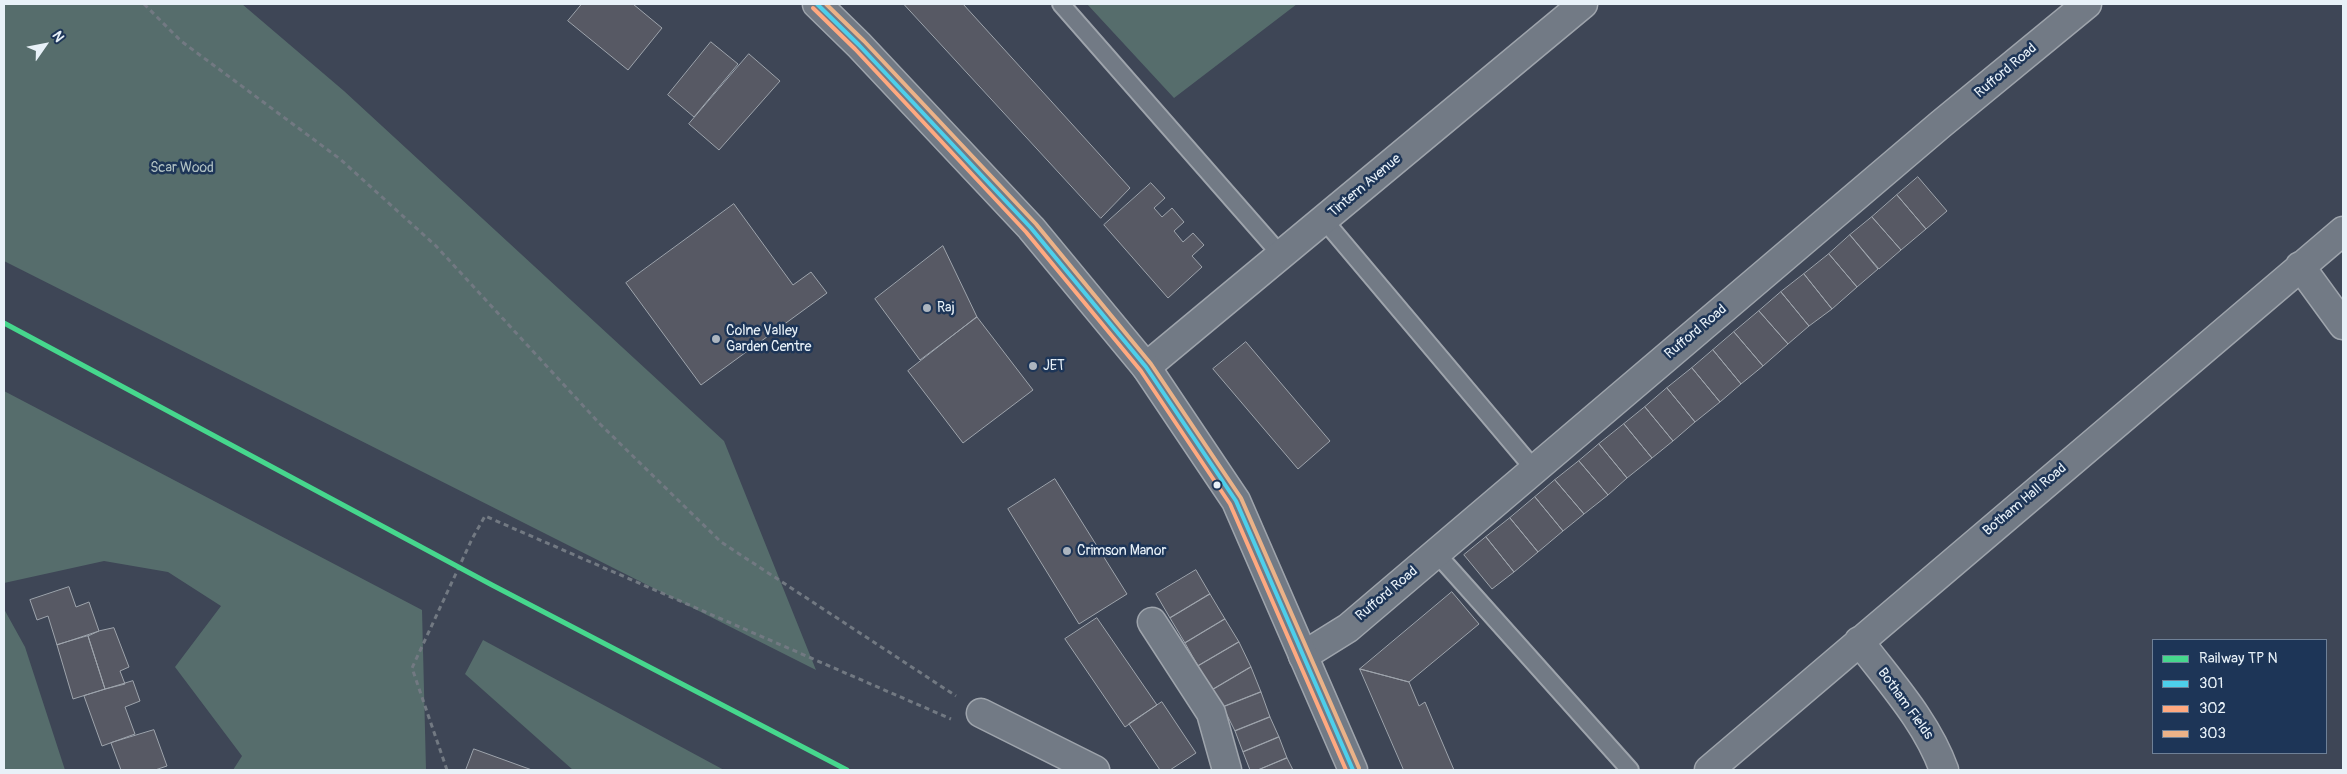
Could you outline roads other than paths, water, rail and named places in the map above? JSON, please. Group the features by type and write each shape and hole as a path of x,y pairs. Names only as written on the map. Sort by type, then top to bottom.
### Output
{"street":[{"path":"817,4 859,45 1031,228 1146,367 1236,501 1353,770"},
{"name":"Tintern Avenue","path":"1146,367 1583,4"},
{"name":"Rufford Road","path":"1302,656 1348,628 1941,124 2087,4"},
{"name":"Botham Hall Road","path":"1709,770 2343,231"},
{"path":"2300,266 2343,325"},
{"path":"1152,622 1211,713 1227,770"},
{"name":"Botham Fields","path":"1859,641 1919,721 1934,744 1944,770"},
{"path":"981,713 1096,770"}],"lane":[{"path":"1061,4 1281,255"},
{"path":"1324,220 1534,469"},
{"path":"1436,553 1630,770"}],"place":[{"name":"Raj","path":"927,308"},
{"name":"Colne Valley Garden Centre","path":"716,339"},
{"name":"JET","path":"1033,366"},
{"name":"Crimson Manor","path":"1067,551"}],"park label":[{"name":"Scar Wood","path":"182,168"}]}
